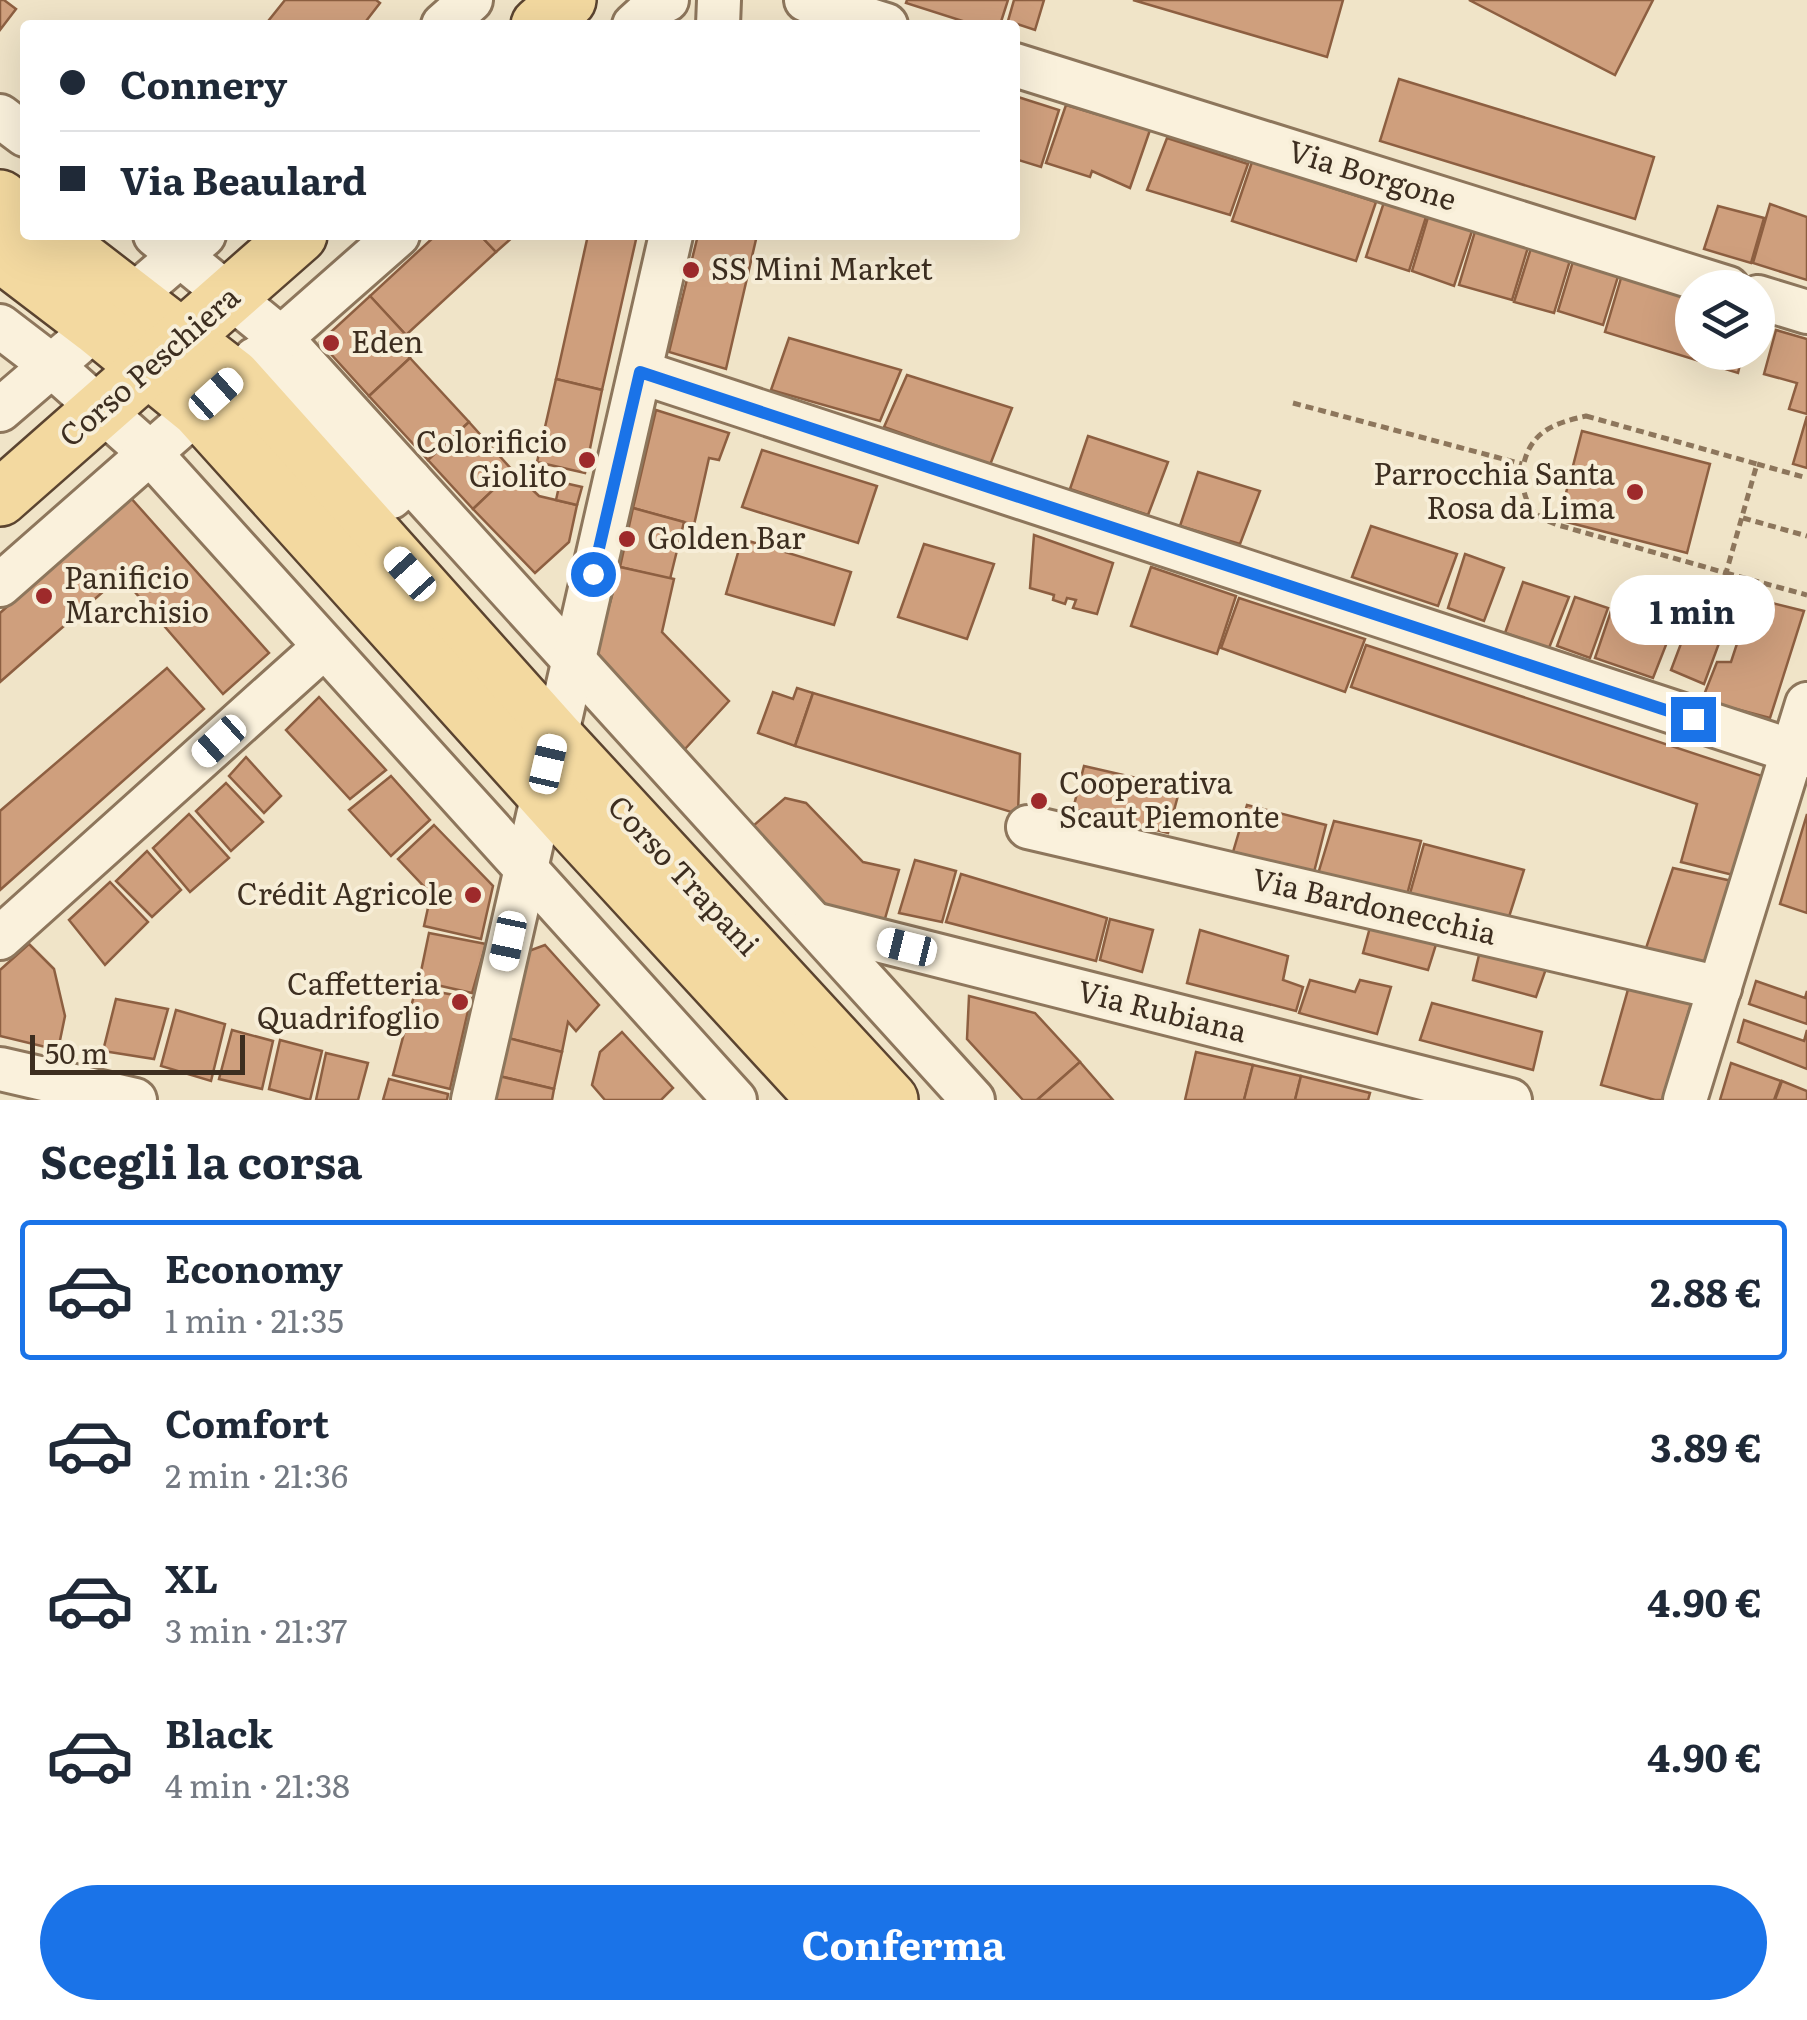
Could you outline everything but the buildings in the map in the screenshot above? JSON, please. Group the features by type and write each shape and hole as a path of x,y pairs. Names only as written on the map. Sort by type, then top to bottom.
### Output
{"main road":[{"path":"545,20 568,0"},
{"path":"0,198 20,213"},
{"name":"Corso Trapani","path":"53,240 113,312"},
{"name":"Corso Peschiera","path":"0,498 294,240"},
{"name":"Corso Trapani","path":"0,253 113,312 166,353 242,371 554,737 890,1100"},
{"name":"Corso Trapani","path":"242,371 542,790 826,1100"}],"street":[{"path":"448,20 471,0"},
{"path":"640,20 667,0"},
{"path":"806,0 870,20"},
{"name":"Via Borgone","path":"1020,67 1675,271"},
{"path":"0,116 20,132"},
{"path":"0,585 392,240"},
{"path":"473,1100 670,240"},
{"path":"0,410 113,312 180,242"},
{"name":"Corso Trapani","path":"180,242 231,295 242,371"},
{"path":"1775,302 1807,312"},
{"path":"0,326 51,365 150,453 735,1100"},
{"path":"242,371 381,495 391,496 410,480 973,1100"},
{"path":"640,372 1800,754"},
{"path":"0,938 324,647"},
{"path":"1686,1100 1800,754 1807,704"},
{"name":"Via Bardonecchia","path":"1028,828 1720,988"},
{"name":"Via Rubiana","path":"814,924 1510,1100"},
{"path":"0,1069 135,1100"}],"path":[{"path":"1293,404 1522,464"},
{"path":"1807,478 1586,416 1551,428 1535,440 1522,464 1524,492 1530,507 1558,526 1807,596"},
{"path":"1726,573 1757,464"},
{"path":"1742,518 1807,536"}],"place":[{"name":"SS Mini Market","path":"691,270"},
{"name":"Eden","path":"331,343"},
{"name":"Colorificio Giolito","path":"587,460"},
{"name":"Parrocchia Santa Rosa da Lima","path":"1635,492"},
{"name":"Golden Bar","path":"627,539"},
{"name":"Panificio Marchisio","path":"44,596"},
{"name":"Cooperativa Scaut Piemonte","path":"1039,801"},
{"name":"Crédit Agricole","path":"473,895"},
{"name":"Caffetteria Quadrifoglio","path":"460,1002"}],"route":[{"path":"593,574 640,372 1693,719"}]}
